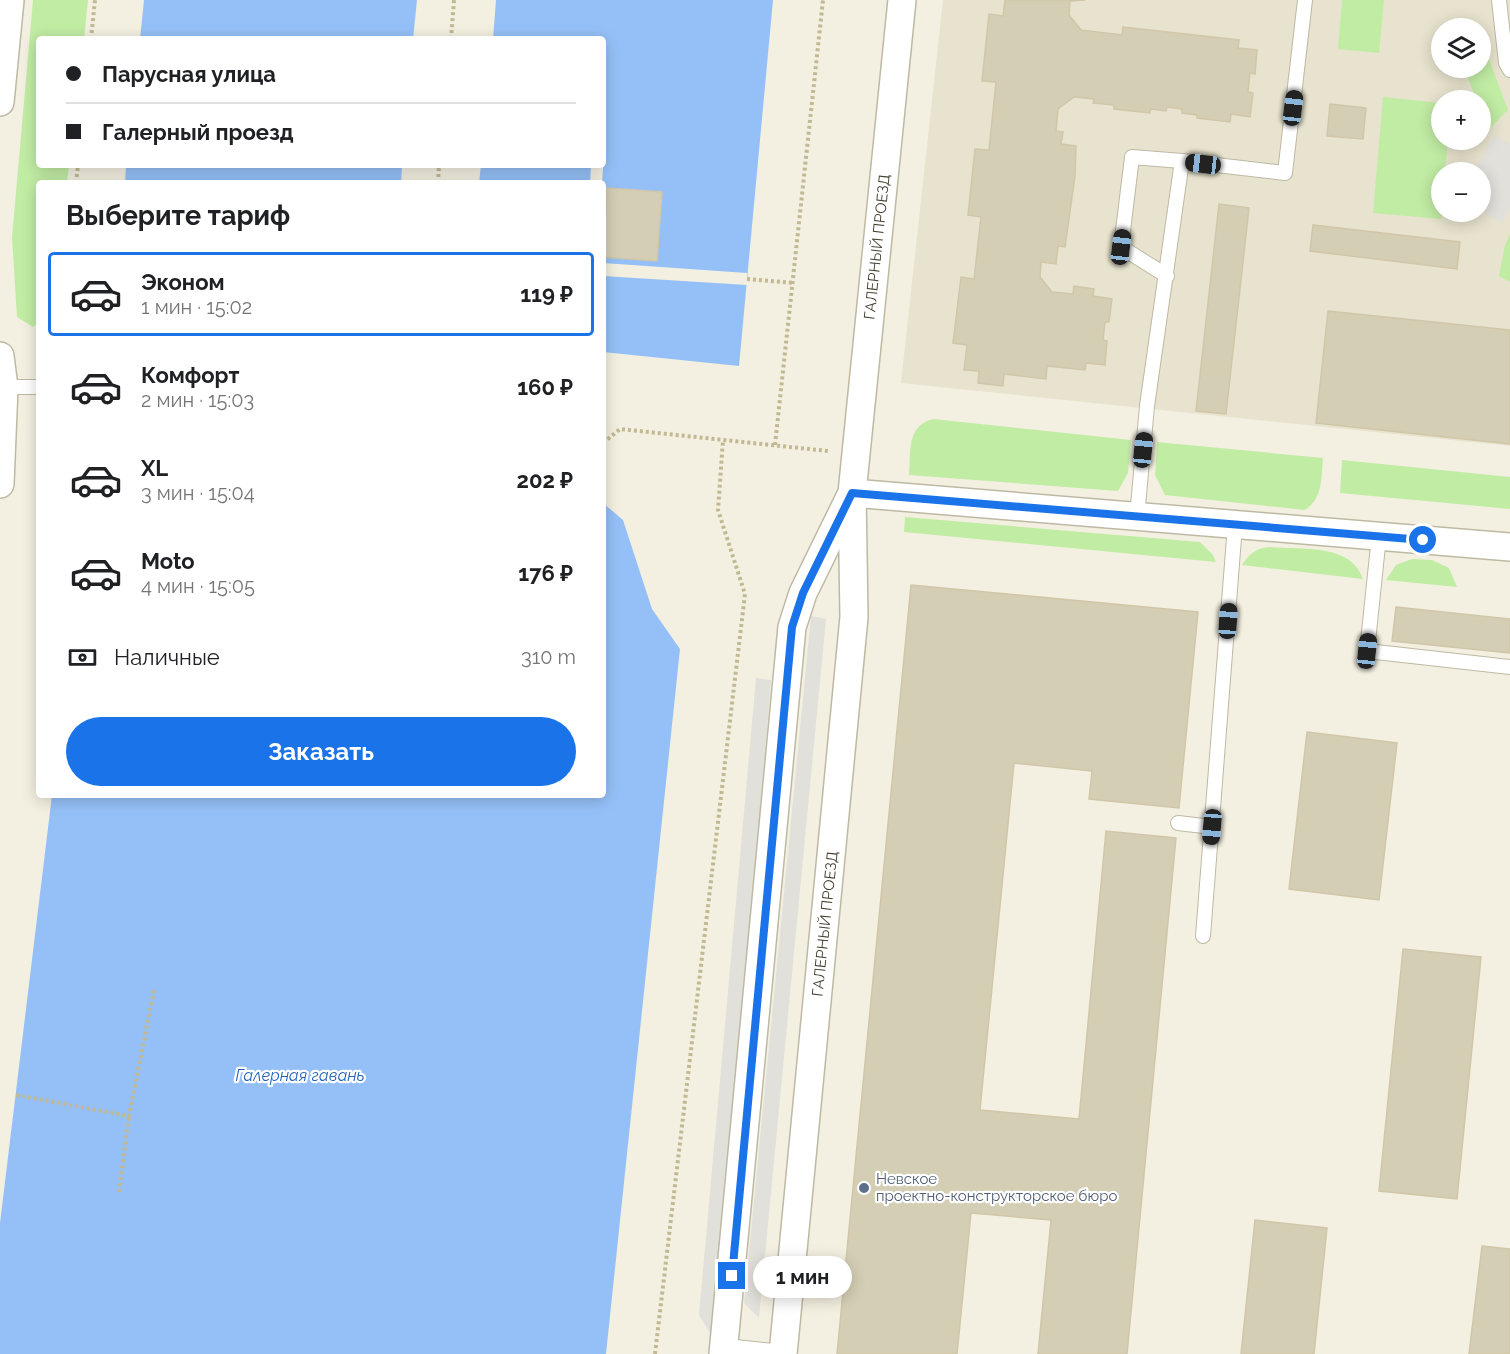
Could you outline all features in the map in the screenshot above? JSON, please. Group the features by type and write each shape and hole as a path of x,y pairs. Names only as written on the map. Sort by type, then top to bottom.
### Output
{"street":[{"path":"0,102 10,0"},
{"name":"ГАЛЕРНЫЙ ПРОЕЗД","path":"783,1353 854,617 852,493 902,0"},
{"path":"0,356 2,388 0,484"},
{"path":"852,493 1510,547"},
{"name":"ГАЛЕРНЫЙ ПРОЕЗД","path":"724,1350 792,627 803,593 852,493"}],"lane":[{"path":"1167,276 1121,247 1132,157 1285,173 1305,0"},
{"path":"1499,0 1506,63 1510,70"},
{"path":"1137,516 1147,406 1182,161"},
{"path":"2,388 36,387"},
{"path":"1203,936 1235,525"},
{"path":"1379,536 1367,651 1510,667"},
{"path":"1178,823 1212,827"},
{"path":"724,1350 783,1353"}],"path":[{"path":"91,36 95,0"},
{"path":"451,36 454,0"},
{"path":"775,445 823,0"},
{"path":"747,279 794,283"},
{"path":"606,441 620,429 828,451"},
{"path":"656,1354 745,594 718,510 723,440"},
{"path":"119,1192 129,1116 154,990"},
{"path":"16,1095 129,1116"}],"shaded area":[{"path":"943,0 1510,0 1510,446 901,383"},
{"path":"1495,135 1510,144 1510,209 1502,223 1491,217 1491,162 1479,162 1486,150 1491,150 1491,142"},
{"path":"811,616 826,619 759,1318 744,1303"},
{"path":"756,678 771,680 716,1343 699,1315"}],"green space":[{"path":"33,0 88,0 84,36 36,36 36,168 69,168 67,180 36,180 36,324 33,327 17,317 12,237"},
{"path":"1342,0 1384,0 1379,53 1338,49"},
{"path":"1491,65 1508,110 1491,127 1491,90 1473,90 1468,78 1491,78"},
{"path":"1383,97 1431,102 1431,150 1447,150 1446,162 1431,162 1431,218 1373,213"},
{"path":"1510,234 1510,282 1499,276 1505,245"},
{"path":"933,419 1131,440 1128,473 1118,491 909,475 910,449 914,434 924,422"},
{"path":"1157,442 1323,458 1318,494 1305,510 1165,495 1155,475"},
{"path":"1342,460 1510,477 1510,509 1340,493"},
{"path":"905,517 1200,542 1213,555 1216,562 904,532"},
{"path":"1270,547 1310,549 1337,554 1348,559 1357,567 1363,579 1242,565 1254,552"},
{"path":"1412,559 1432,560 1449,568 1457,587 1386,580 1396,565"}],"water":[{"path":"144,0 417,0 413,36 140,36"},
{"path":"496,0 773,0 739,366 606,352 606,180 479,180 481,168 606,168 606,36 493,36"},
{"path":"126,168 402,168 401,180 125,180"},
{"name":"Галерная гавань","path":"606,506 623,520 652,609 680,649 606,1354 0,1354 0,1223 52,798 606,798"}],"pier":[{"path":"591,168 603,168 602,180 590,180"},
{"path":"606,263 747,273 747,285 606,276"}],"building":[{"path":"1005,0 1085,0 1070,1 1069,15 1081,30 1122,35 1123,27 1239,40 1238,48 1257,50 1255,74 1250,73 1248,92 1253,93 1250,117 1231,114 1230,122 1197,118 1197,115 1182,113 1182,109 1167,107 1166,111 1151,109 1150,113 1114,109 1114,105 1093,103 1094,99 1074,97 1058,109 1056,131 1063,132 1061,144 1076,146 1075,176 1065,247 1058,246 1056,264 1041,262 1040,277 1052,292 1073,294 1074,286 1094,289 1093,296 1112,299 1109,322 1105,322 1103,340 1107,341 1105,365 1086,363 1085,370 1047,366 1046,379 1004,374 1003,386 978,383 979,371 964,370 967,345 953,343 961,277 974,279 981,217 968,215 975,149 989,150 996,82 982,81 989,14 1003,16"},
{"path":"1330,104 1366,108 1363,139 1327,136"},
{"path":"607,188 662,192 657,261 606,257"},
{"path":"1219,204 1249,208 1226,414 1196,411"},
{"path":"1313,225 1460,242 1457,269 1310,251"},
{"path":"1328,311 1510,330 1510,444 1316,423"},
{"path":"911,585 1198,612 1179,808 1089,799 1092,771 1014,763 980,1110 1079,1119 1106,831 1176,838 1127,1354 1038,1354 1051,1220 971,1213 957,1354 837,1354"},
{"path":"1396,607 1510,619 1510,653 1392,641"},
{"path":"1307,732 1397,743 1379,900 1289,889"},
{"path":"1403,949 1481,957 1457,1199 1379,1191"},
{"path":"1255,1220 1327,1228 1314,1354 1241,1354"},
{"path":"1482,1246 1510,1249 1510,1354 1469,1354"}],"place":[{"name":"Невское проектно-конструкторское бюро","path":"864,1188"}],"route":[{"path":"732,1276 792,627 803,593 852,493 1423,540"}]}
